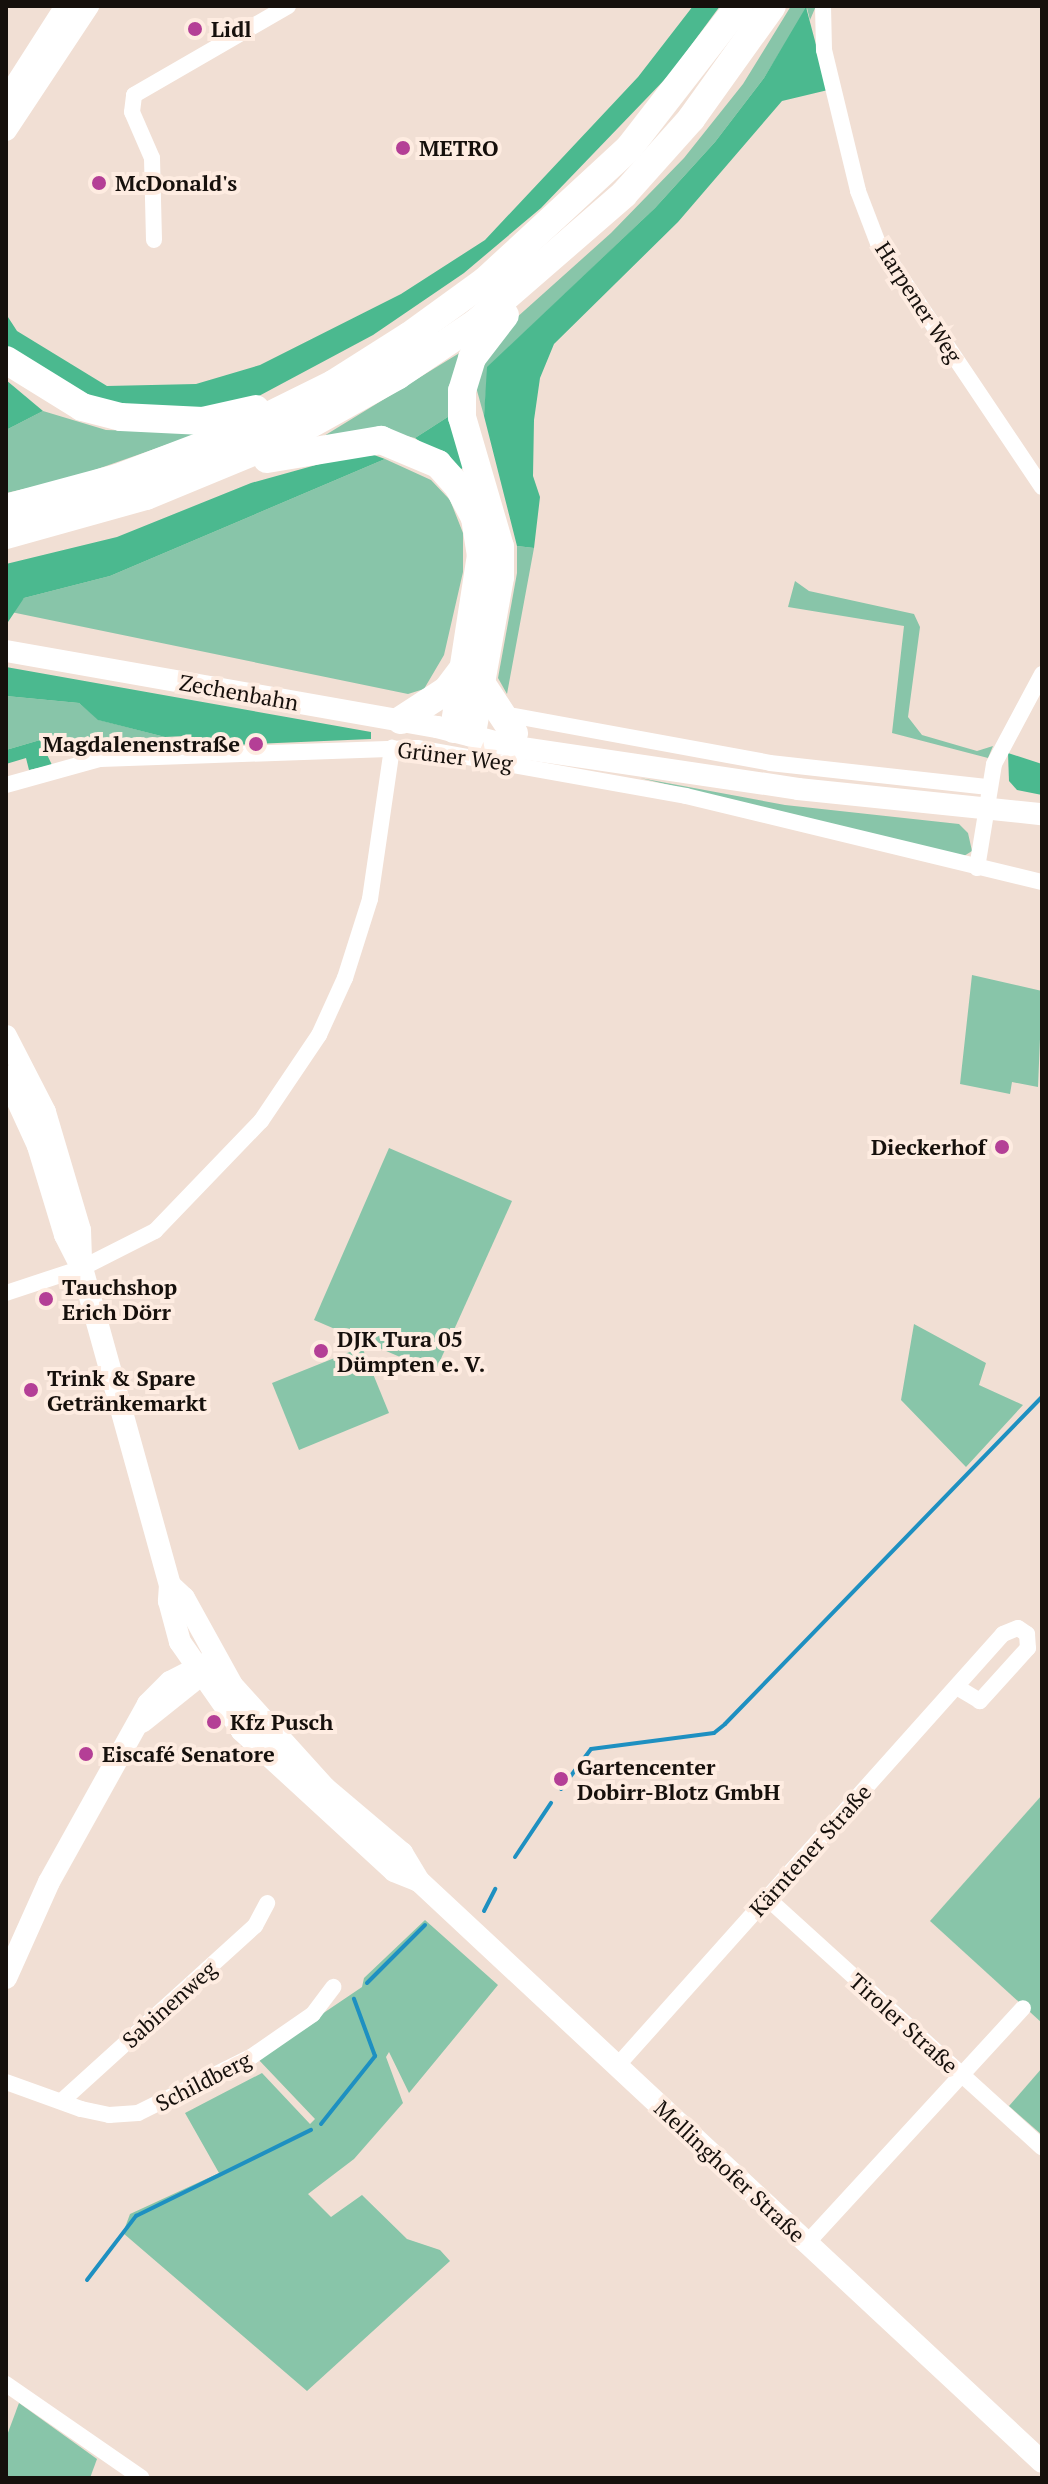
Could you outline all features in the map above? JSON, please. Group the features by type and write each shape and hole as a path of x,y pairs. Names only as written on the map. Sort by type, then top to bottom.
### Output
{"highway":[{"path":"6,508 186,453 333,384 485,281 559,217 629,148 739,6"},
{"path":"401,720 472,676 500,577 500,547 462,417 462,391 472,358 487,335 560,254 691,119 772,6"},
{"path":"212,472 282,440 397,376 477,322 560,254"},
{"path":"6,360 82,407 159,423 248,412 333,384"},
{"path":"6,535 212,472 326,446 381,440 438,464 458,486 475,518 481,555 472,676 463,732"},
{"path":"472,676 514,725"}],"main road":[{"path":"6,100 66,6"},
{"path":"6,130 88,6"},
{"name":"Zechenbahn","path":"6,651 401,720 463,732 515,747 585,754 798,789 916,791"},
{"name":"Zechenbahn","path":"463,732 514,725 585,754"},
{"path":"916,791 987,798 1042,814"},
{"name":"Mellinghofer Straße","path":"6,1036 45,1112 80,1230 82,1268"},
{"name":"Mellinghofer Straße","path":"6,1076 38,1146 65,1235 82,1268 170,1585 177,1632 198,1672 242,1731 313,1800 394,1871 419,1881"},
{"name":"Mellinghofer Straße","path":"170,1585 184,1598 216,1660 280,1742 402,1853 419,1881 1042,2462"},
{"path":"6,1978 12,1955 142,1722 148,1704 216,1660"}],"street":[{"path":"154,240 152,158 132,112 134,95 288,6"},
{"name":"Harpener Weg","path":"823,6 824,50 858,191 878,243 1042,487"},
{"path":"977,868 987,798 999,752 1042,674"},
{"name":"Zechenbahn","path":"514,725 770,763 916,791"},
{"path":"6,1293 82,1268 155,1231 194,1196 261,1121 319,1035 370,899 392,748"},
{"name":"Grüner Weg","path":"6,785 100,759 392,748 477,757 686,796 1042,882"},
{"name":"Kärntener Straße","path":"617,2066 1003,1634 1021,1629 1028,1637 1028,1648 980,1701 957,1687"},
{"name":"Tiroler Straße","path":"767,1898 1042,2147"},
{"name":"Sabinenweg","path":"64,2099 255,1926 267,1903"},
{"name":"Schildberg","path":"6,2082 109,2115 138,2113 171,2101 251,2057 313,2014 333,1987"},
{"path":"807,2243 1023,2008"},
{"path":"6,2384 142,2478"}],"green space":[{"path":"693,6 720,6 670,74 541,208 464,273 373,335 257,397 205,412 158,412 85,398 6,347 6,314 17,331 107,386 196,384 260,365 401,294 485,240 638,77"},
{"path":"791,6 816,6 810,20 807,8 764,78 715,142 655,208 488,367 484,416 476,387 486,355 515,319 611,233 684,158 743,84"},
{"path":"806,7 828,90 782,101 678,222 554,344 540,378 534,420 533,476 540,497 534,548 517,546 484,416 487,367 655,208 715,142 764,78"},
{"path":"466,349 454,413 415,438 385,431 319,439"},
{"path":"6,380 43,411 6,430"},
{"path":"43,411 106,430 200,433 69,479 6,493 6,430"},
{"path":"454,413 465,466 460,470 415,438"},
{"path":"374,455 385,459 110,576 24,598 6,625 6,564 117,537 251,483 334,460"},
{"path":"385,459 431,480 450,500 463,533 463,572 444,655 424,689 408,694 11,612 24,598 110,576"},
{"path":"517,546 534,548 507,694 498,678 517,573"},
{"path":"795,581 809,591 914,614 920,627 908,717 922,735 977,751 993,746 988,758 892,733 904,626 788,607"},
{"path":"6,667 371,732 371,739 187,747 185,736 165,737 98,720 79,703 6,696"},
{"path":"6,696 79,703 99,720 165,737 98,740 48,750 40,740 6,750"},
{"path":"40,740 52,765 29,770 26,758 6,764 6,750"},
{"path":"1008,753 1042,764 1042,795 1017,790 1009,781"},
{"path":"640,778 785,805 959,824 968,833 972,851 964,856"},
{"path":"972,975 1042,991 1038,1087 1012,1082 1010,1094 960,1084"},
{"path":"389,1148 512,1201 435,1372 314,1320"},
{"path":"914,1324 986,1363 979,1385 1023,1405 966,1467 901,1400"},
{"path":"362,1347 389,1413 299,1450 272,1383"},
{"path":"1042,1795 1042,2023 930,1921"},
{"path":"425,1920 498,1985 409,2093 389,2052 386,2057 403,2103 354,2159 308,2194 331,2217 362,2195 407,2239 440,2250 450,2261 307,2391 123,2233 130,2214 219,2173 185,2113 262,2073 310,2124 315,2119 257,2058 362,1987 364,1978"},
{"path":"1042,2068 1042,2135 1009,2106"},
{"path":"19,2403 97,2459 90,2478 6,2478 6,2438"}],"waterway":[{"path":"561,1789 591,1749 714,1733 1042,1397"},
{"path":"515,1857 551,1803"},
{"path":"484,1911 495,1889"},
{"path":"367,1983 425,1925"},
{"path":"321,2124 375,2056 354,1999"},
{"path":"87,2280 136,2216 311,2130"}],"place":[{"name":"Lidl","path":"195,29"},
{"name":"METRO","path":"403,148"},
{"name":"McDonald's","path":"99,183"},
{"name":"Magdalenenstraße","path":"256,744"},
{"name":"Dieckerhof","path":"1002,1147"},
{"name":"Tauchshop Erich Dörr","path":"46,1299"},
{"name":"DJK Tura 05 Dümpten e. V.","path":"321,1351"},
{"name":"Trink & Spare Getränkemarkt","path":"31,1390"},
{"name":"Kfz Pusch","path":"214,1722"},
{"name":"Eiscafé Senatore","path":"86,1754"},
{"name":"Gartencenter Dobirr-Blotz GmbH","path":"561,1779"}]}
